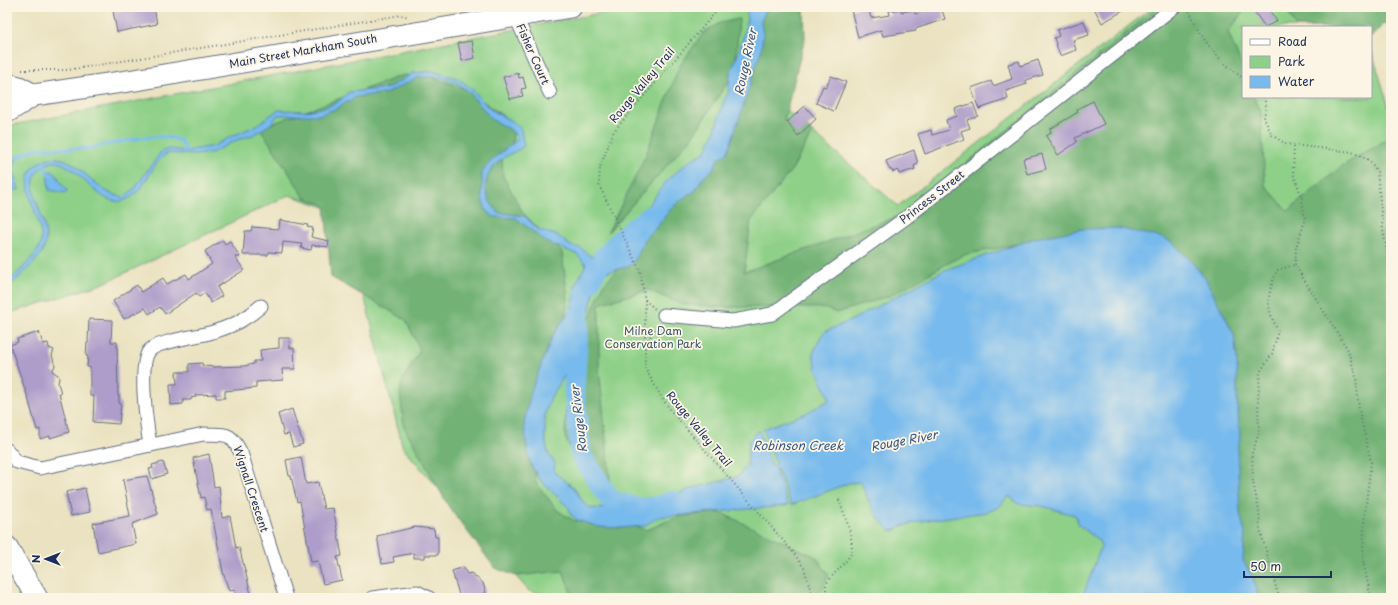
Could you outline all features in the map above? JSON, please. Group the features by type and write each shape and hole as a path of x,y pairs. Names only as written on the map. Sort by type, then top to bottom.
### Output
{"main road":[{"name":"Main Street Markham South","path":"7,112 34,95 135,80 520,12 571,7"},
{"path":"12,77 19,87 34,95"},
{"path":"7,547 37,598"}],"street":[{"name":"Princess Street","path":"664,315 733,321 772,314 907,217 1174,7"},
{"name":"Fisher Court","path":"520,12 550,93"},
{"path":"7,450 17,462 40,468 150,446 145,416 145,360 148,351 166,343 215,332 245,320 261,306"},
{"name":"Wignall Crescent","path":"150,446 204,434 227,435 234,438 247,472 286,598"},
{"path":"372,598 417,592 429,598"}],"path":[{"path":"439,7 440,16"},
{"name":"Rouge Valley Trail","path":"720,7 614,131 600,167 599,185 640,271 644,300 645,368 662,400 793,552 804,568 814,598"},
{"path":"1188,7 1198,30 1213,53 1242,77"},
{"path":"12,77 68,70 401,16 414,18"},
{"path":"1264,98 1266,106 1264,118 1272,135 1286,144 1294,147 1330,148 1352,152 1369,160 1378,171 1383,230 1388,258 1388,280 1391,286"},
{"path":"1294,147 1293,173 1302,198 1305,221 1296,247 1294,265 1348,350 1356,377 1359,410 1371,462 1364,521 1362,561 1371,598"},
{"path":"1279,598 1260,529 1252,453 1259,433 1258,401 1260,372 1272,354 1278,331 1270,315 1269,292 1278,270 1294,265"},
{"path":"826,598 826,584 850,556 852,550 848,526 838,497"}],"green space":[{"name":"Milne Dam Conservation Park","path":"632,7 799,7 783,107 898,206 1153,7 1358,7 1364,26 1242,26 1242,98 1372,98 1372,52 1391,114 1391,598 564,598 529,591 403,448 343,213 289,195 102,284 7,314 7,126"},
{"path":"762,7 804,7 805,38 784,120 810,129 812,133 793,168 751,221 744,272 904,214 1158,7 1247,7 1228,32 1242,67 1242,98 1254,98 1261,112 1265,185 1288,211 1342,166 1391,137 1391,598 1245,598 1068,234 963,255 889,296 837,313 823,308 716,307 681,304 648,290 599,304 599,367 611,490 582,468 565,438 566,405 577,346 604,284 635,251 719,139"},
{"path":"1285,7 1391,7 1391,22 1383,25 1372,36 1372,26 1295,26"},
{"path":"739,19 735,71 692,137 608,232 645,157 679,67 704,32 720,23"},
{"path":"403,75 431,77 466,89 514,124 512,145 502,156 503,176 523,213 562,252 568,300 563,328 531,419 536,483 557,510 574,521 606,517 647,530 677,517 719,512 816,557 829,575 818,598 573,598 563,571 516,576 495,568 449,507 404,427 400,394 402,381 420,350 406,320 331,277 325,205 305,198 260,128"}],"water":[{"name":"Robinson Creek","path":"746,7 767,7 761,22 763,35 761,51 730,146 727,153 718,159 713,169 702,179 695,191 682,199 669,211 657,227 646,237 633,263 629,266 603,273 597,282 588,316 571,355 565,375 551,397 545,414 545,437 548,453 555,463 554,472 574,488 583,502 590,508 635,510 662,502 689,489 737,477 747,466 749,440 759,430 772,466 775,466 776,463 763,429 806,413 828,401 829,397 817,371 813,354 821,336 826,331 852,320 945,270 1035,238 1083,229 1117,228 1164,238 1173,243 1205,278 1234,334 1237,360 1237,398 1240,438 1237,450 1240,513 1245,533 1243,560 1253,579 1259,598 1082,598 1101,547 1099,541 1079,525 1075,515 1041,506 1018,504 1010,497 1007,497 999,507 987,512 927,520 901,526 896,530 891,531 885,526 873,509 861,482 849,483 791,505 778,470 775,469 788,505 785,506 658,517 644,526 621,528 599,527 577,520 571,515 569,508 540,480 532,467 528,455 524,423 531,391 552,337 571,309 574,299 575,286 586,264 576,254 546,242 516,218 494,217 486,211 482,197 482,171 496,156 517,140 517,137 511,130 492,120 469,92 457,83 439,77 419,77 387,93 355,97 350,102 345,102 338,108 319,115 278,115 271,124 253,135 237,140 211,153 195,155 168,153 156,164 137,193 122,201 112,201 103,196 65,165 56,162 47,164 38,172 34,182 34,192 46,237 44,248 33,264 7,289 7,284 32,258 41,242 41,233 31,200 28,179 32,169 40,162 52,158 66,160 81,170 104,190 114,195 124,197 134,189 161,152 168,149 186,151 214,146 255,126 278,110 306,111 326,107 338,102 349,92 388,88 413,73 431,71 457,78 472,89 490,109 515,123 521,129 524,146 497,163 488,176 486,183 488,198 499,213 525,216 538,229 558,236 571,246 581,248 590,256 603,259 622,247 632,221 646,208 669,178 692,159 705,152 713,136 723,103 728,93 730,74 740,48 746,25"},
{"path":"14,158 16,160 13,169 19,190 14,190 7,176 7,165"},
{"path":"52,171 67,190 66,193 49,190 47,172"}],"building":[{"path":"122,7 154,7 157,24 117,32 113,11 122,10"},
{"path":"860,7 868,7 871,18 890,15 889,11 901,9 901,12 914,10 915,14 941,7 945,19 915,29 916,31 883,36 881,30 858,37 851,10"},
{"path":"1100,7 1130,7 1102,23 1095,10"},
{"path":"1258,7 1267,7 1277,21 1264,26 1254,11"},
{"path":"1084,21 1089,35 1073,40 1076,50 1060,56 1054,38 1059,36 1057,30"},
{"path":"472,41 475,58 462,61 458,43"},
{"path":"1038,60 1043,75 1026,80 1027,84 1006,91 1008,99 979,109 971,88 991,81 993,86 1012,79 1008,64 1019,61 1020,66"},
{"path":"518,73 519,78 523,77 526,88 521,89 523,96 510,99 503,77"},
{"path":"831,76 846,82 834,111 816,103 823,86 826,87"},
{"path":"1093,101 1104,124 1075,138 1077,142 1058,155 1046,136 1051,133 1050,129 1078,112 1077,109"},
{"path":"973,103 978,116 967,120 970,128 961,131 964,139 925,154 918,134 931,130 932,135 949,130 946,120 957,116 955,109"},
{"path":"805,106 816,119 798,136 787,122"},
{"path":"914,150 918,164 914,166 915,169 899,174 898,170 893,172 890,170 886,161"},
{"path":"1042,154 1046,169 1027,174 1023,159"},
{"path":"280,220 308,225 307,227 313,228 311,237 329,241 328,247 312,245 311,250 301,248 302,244 283,242 282,253 269,252 268,255 243,255 245,231 251,231 252,227 279,229"},
{"path":"223,240 225,244 230,241 240,257 235,257 244,270 217,287 222,296 211,303 205,293 199,297 196,293 165,314 160,307 149,314 145,308 124,319 113,301 137,285 141,292 163,278 167,284 186,274 189,279 212,264 205,251"},
{"path":"89,319 112,320 111,342 117,342 118,396 119,403 121,404 119,424 93,422 94,396 90,396 90,367 87,367 88,356 86,356"},
{"path":"39,332 43,344 48,343 49,348 54,350 52,355 55,366 52,371 58,375 59,378 58,383 61,393 59,393 69,432 50,438 50,436 40,439 40,429 37,430 10,345 18,342 17,339"},
{"path":"279,338 289,338 290,348 294,348 295,369 282,369 283,380 256,382 256,388 225,391 225,398 216,398 216,394 195,395 196,397 191,398 191,400 183,400 183,404 171,405 170,384 177,384 176,372 189,372 189,364 202,363 203,366 216,367 244,366 254,364 254,361 261,361 260,350 279,348"},
{"path":"292,409 303,444 293,447 289,434 284,435 278,414"},
{"path":"209,454 214,487 219,486 222,518 230,516 236,548 239,547 252,598 236,598 235,590 229,591 223,572 211,509 207,510 204,497 201,498 193,458"},
{"path":"301,457 306,484 318,482 324,509 333,508 342,556 337,557 342,580 323,584 318,561 311,562 300,501 297,502 286,460"},
{"path":"163,462 167,474 152,479 149,469 153,468 152,465"},
{"path":"147,476 158,514 132,524 136,544 98,552 93,523 130,516 123,480"},
{"path":"85,488 90,512 71,516 66,492"},
{"path":"415,527 434,529 435,537 438,537 438,555 425,555 425,558 414,558 414,553 393,557 394,562 382,564 377,536"},
{"path":"463,567 467,574 471,573 483,583 486,593 470,598 460,598 452,571"}],"waterway":[{"path":"16,158 34,149 40,148 83,149 134,139 158,137 180,140 186,151"},
{"path":"45,165 47,172"},
{"name":"Rouge River","path":"588,284 603,258 632,229 652,215"},
{"name":"Rouge River","path":"579,315 574,389 581,455 611,501 627,506 642,508 656,507 672,501"}]}
